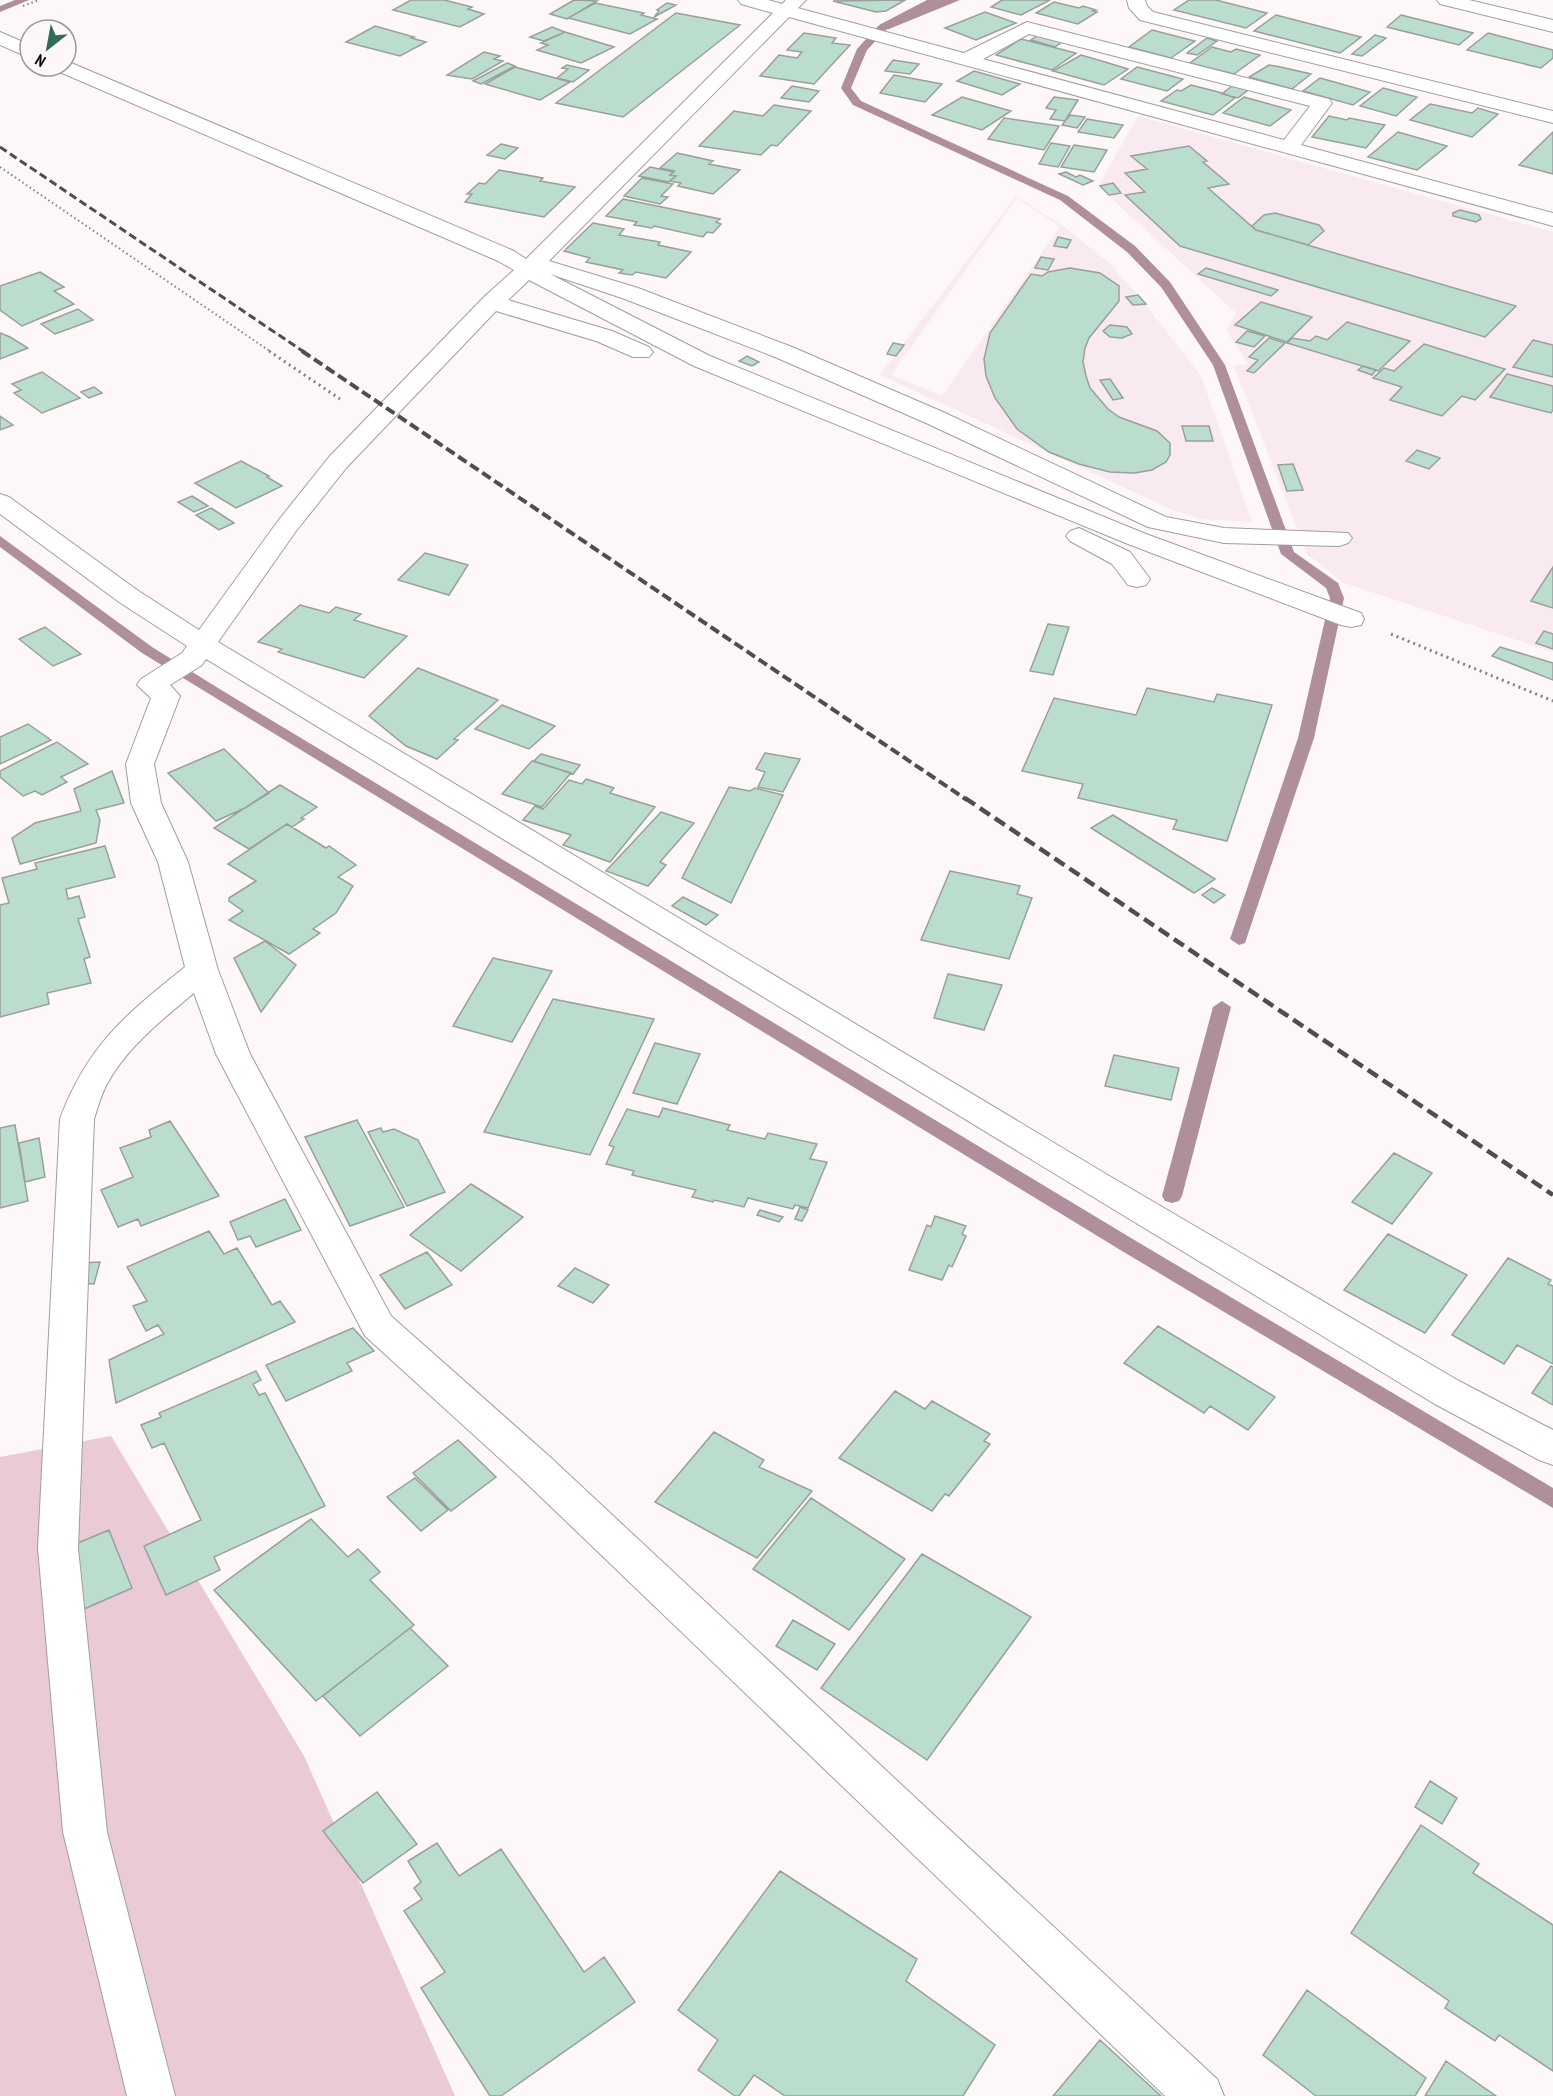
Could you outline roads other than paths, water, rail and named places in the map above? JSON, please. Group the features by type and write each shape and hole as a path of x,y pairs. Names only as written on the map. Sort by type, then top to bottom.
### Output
{"street":[{"path":"747,0 791,5 866,31 1553,220"},
{"path":"1136,0 1138,8 1147,16 1553,117"},
{"path":"1446,0 1553,26"},
{"path":"791,5 532,265 492,302 338,462 286,526 186,660 151,685 166,696 140,764 146,803 173,862 202,970 233,1054 378,1326 621,1548 1200,2096"},
{"path":"968,59 1027,28 1322,103 1289,147"},
{"path":"0,38 18,46"},
{"path":"78,73 506,256 622,289 701,319 929,414 1157,522 1191,533 1259,539 1339,538"},
{"path":"532,265 702,361 1126,534 1351,619"},
{"path":"492,302 604,336 765,408 1099,544 1121,558 1137,579"},
{"path":"0,502 128,596 186,660 256,680 1446,1392 1553,1449"},
{"path":"151,2096 85,1832 58,1548 77,1119 92,1080 120,1042 157,1005 202,970"}],"waterway":[{"path":"0,9 24,0"},
{"path":"941,0 882,28 862,49 846,88 849,95 857,103 1064,198 1091,216 1131,249 1166,285 1219,365 1288,554 1333,586 1337,598 1306,738 1239,939"},
{"path":"0,540 147,650 213,691 1129,1246 1553,1499"},
{"path":"1172,1196 1222,1007"}],"railway":[{"path":"0,147 304,352"},
{"path":"302,351 967,800"},
{"path":"965,798 1553,1195"}]}
